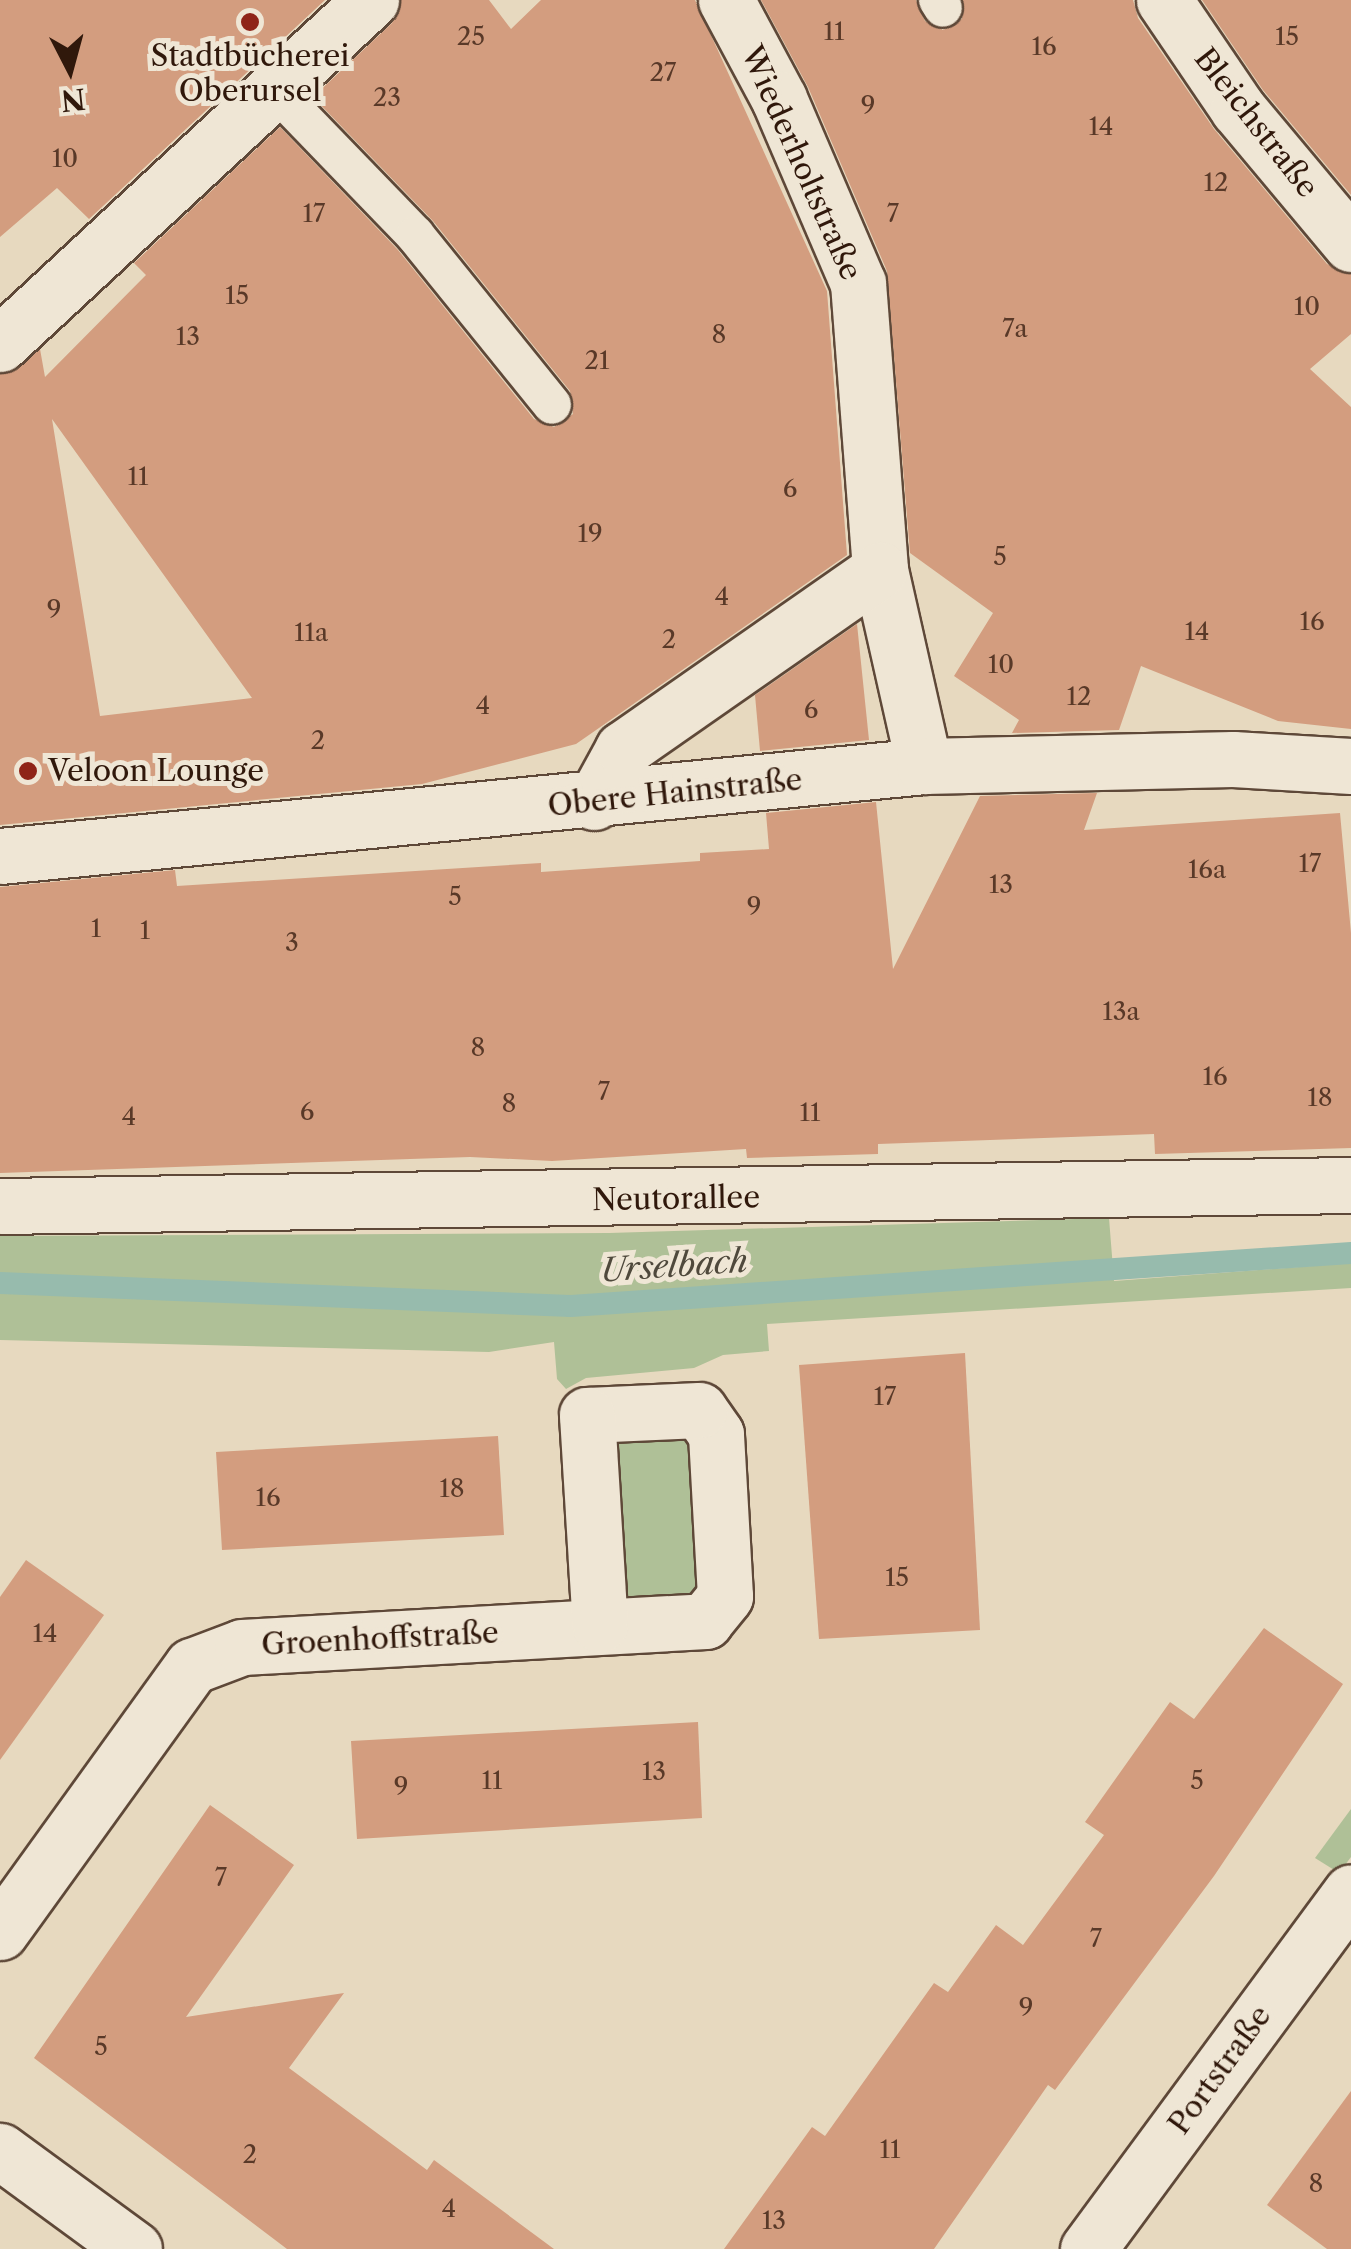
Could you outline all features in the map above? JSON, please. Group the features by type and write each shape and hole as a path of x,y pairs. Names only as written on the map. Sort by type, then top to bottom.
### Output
{"street":[{"path":"0,344 371,0"},
{"name":"Wiederholtstraße","path":"726,0 780,100 858,284 880,570 924,766"},
{"name":"Bleichstraße","path":"1164,0 1238,109 1351,244"},
{"path":"594,802 623,749 880,570"},
{"name":"Obere Hainstraße","path":"0,856 594,802 924,766 1233,759 1351,766"},
{"name":"Neutorallee","path":"0,1206 1351,1185"},
{"name":"Groenhoffstraße","path":"0,1932 192,1666 242,1647 600,1626"},
{"name":"Portstraße","path":"1088,2249 1351,1892"},
{"path":"0,2150 134,2249"}],"lane":[{"path":"276,91 415,234 552,405"}],"green space":[{"path":"1109,1218 1114,1281 1351,1263 1351,1288 767,1324 769,1351 723,1355 694,1368 586,1378 566,1389 557,1379 554,1342 489,1352 0,1340 0,1236 609,1233"},
{"path":"684,1431 693,1444 703,1584 695,1599 621,1603 608,1434"},
{"path":"1351,1809 1351,1857 1339,1873 1315,1858"}],"building":[{"path":"0,0 325,0 89,219 57,188 0,237"},
{"path":"401,0 489,0 511,29 541,0 695,0 827,291 847,555 576,744 422,784 0,825 0,374 40,349 45,377 146,275 134,263 280,127 398,250 534,419 554,427 573,414 570,391 433,221 313,97 392,23","holes":["52,419 252,698 100,716"]},
{"path":"761,0 916,0 925,21 943,30 962,19 963,0 1133,0 1138,18 1214,129 1327,264 1351,274 1351,334 1310,369 1351,407 1351,729 1278,721 1141,666 1119,730 1012,733 1019,720 954,676 993,613 910,553 887,271 808,87"},
{"path":"1202,0 1351,0 1351,195 1263,90"},
{"path":"857,624 869,740 760,751 755,695"},
{"path":"1097,793 1084,830 1340,813 1351,933 1351,1148 1155,1154 1154,1134 878,1144 878,1154 747,1158 746,1149 552,1161 470,1157 0,1173 0,887 175,870 177,886 541,863 541,872 700,861 700,853 769,849 766,813 876,802 893,969 980,796"},
{"path":"965,1353 980,1630 819,1639 799,1365"},
{"path":"498,1436 504,1535 222,1550 216,1452"},
{"path":"26,1560 104,1615 0,1760 0,1597"},
{"path":"1264,1628 1343,1684 1214,1876 1055,2090 1048,2085 934,2249 724,2249 812,2127 825,2136 934,1983 948,1992 996,1925 1023,1945 1104,1835 1085,1822 1170,1702 1194,1719"},
{"path":"698,1722 702,1818 357,1839 351,1741"},
{"path":"210,1805 294,1865 186,2017 344,1993 289,2068 427,2170 434,2160 554,2249 287,2249 34,2058"},
{"path":"1351,2091 1351,2249 1327,2249 1267,2205"}],"waterway":[{"name":"Urselbach","path":"0,1283 571,1306 1351,1253"}],"place":[{"name":"Stadtbücherei Oberursel","path":"250,22"},
{"name":"Veloon Lounge","path":"28,771"}]}
